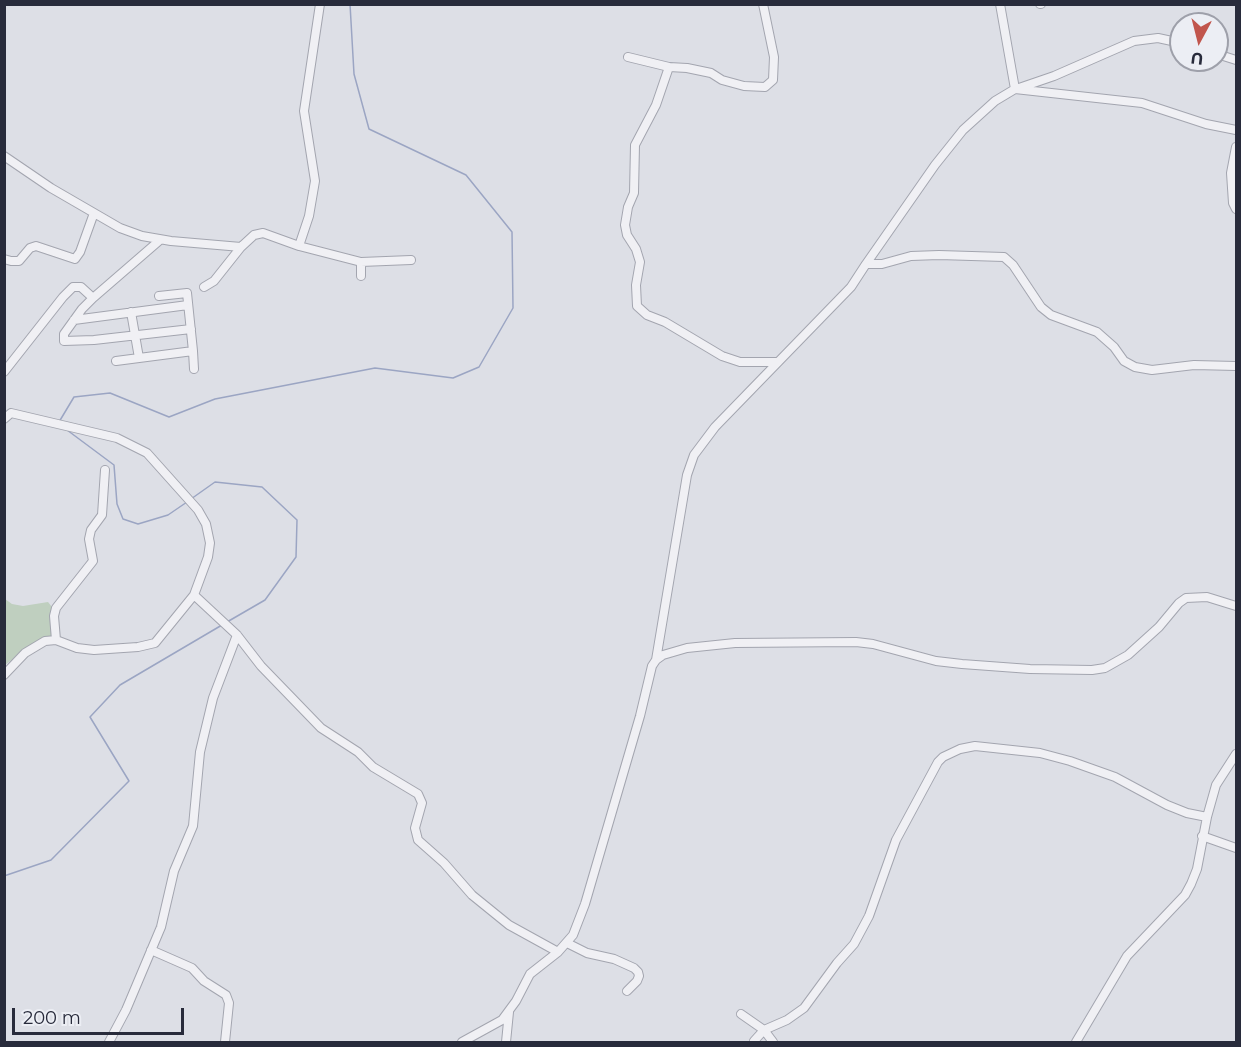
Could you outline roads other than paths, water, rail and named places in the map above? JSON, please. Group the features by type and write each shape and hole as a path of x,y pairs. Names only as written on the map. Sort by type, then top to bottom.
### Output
{"street":[{"path":"299,246 309,216 315,180 304,111 321,4"},
{"path":"628,57 669,67 711,73 722,80 733,83 765,87 773,80 775,63 763,4"},
{"path":"1000,4 1015,89"},
{"path":"462,1042 491,1028 509,1012 530,974 558,952 573,935 585,904 640,716 652,666 656,660 687,475 694,455 715,427 851,287 935,165 963,130 994,100 1015,89 1054,76 1134,41 1158,38 1169,40"},
{"path":"669,67 656,105 635,145 634,193 628,207 625,225 627,235 636,249 640,262 636,285 637,306 647,315 665,322 722,356 740,362 778,362"},
{"path":"1015,89 1142,103 1206,124 1236,130"},
{"path":"1236,147 1231,173 1233,203 1236,209"},
{"path":"4,156 51,188 120,228 160,240 241,248"},
{"path":"4,259 19,261 30,248 36,246 75,259 94,213"},
{"path":"204,287 214,281 241,248 259,233 362,262 411,260"},
{"path":"160,240 93,298 64,334 64,341 76,342 191,329"},
{"path":"866,264 882,264 911,256 1005,257 1013,265 1041,307 1051,315 1097,332 1114,346 1124,361 1135,367 1152,370 1194,365 1236,366"},
{"path":"361,276 362,262"},
{"path":"4,372 73,287 81,287 93,298"},
{"path":"159,296 187,293 194,369"},
{"path":"74,320 188,305"},
{"path":"131,312 138,358"},
{"path":"116,361 193,351"},
{"path":"4,419 11,413 117,438 147,453 198,510 206,524 210,543 208,556 194,595 155,643 138,647 94,650 77,648 56,640 45,641 25,653 4,675"},
{"path":"56,640 54,616 56,608 93,561 89,539 91,530 102,515 105,470"},
{"path":"194,595 237,635 261,666 321,728 358,752 373,767 418,794 422,803 415,828 417,840 444,863 472,896 510,925 558,952"},
{"path":"656,660 675,651 702,646 831,641 873,644 936,661 1030,669 1092,670 1104,668 1128,655 1186,598 1207,597 1236,606"},
{"path":"109,1042 126,1010 161,927 174,871 193,826 200,752 213,698 237,635"},
{"path":"754,1041 764,1030 787,1020 804,1008 854,944 876,900 891,852 938,762 960,749 975,746 1021,750 1070,761 1115,777 1167,806 1207,818"},
{"path":"1076,1042 1127,956 1185,895 1197,869 1202,836 1216,785 1236,754"},
{"path":"1202,836 1236,848"},
{"path":"567,943 582,951 614,959 634,968 639,976 627,990"},
{"path":"151,950 192,968 204,981 226,995 229,1003 225,1042"},
{"path":"506,1042 509,1012"},
{"path":"741,1014 764,1030 773,1042"}],"waterway":[{"path":"59,422 74,397 110,393 169,417 215,399 375,368 453,378 479,367 513,308 512,232 466,175 369,129 354,74 350,4"},
{"path":"67,430 114,465 117,504 123,519 138,524 168,515 187,502"},
{"path":"191,499 215,482 262,487 297,520 296,557 265,600 227,622"},
{"path":"4,876 51,860 129,781 90,717 120,685 222,625"}]}
